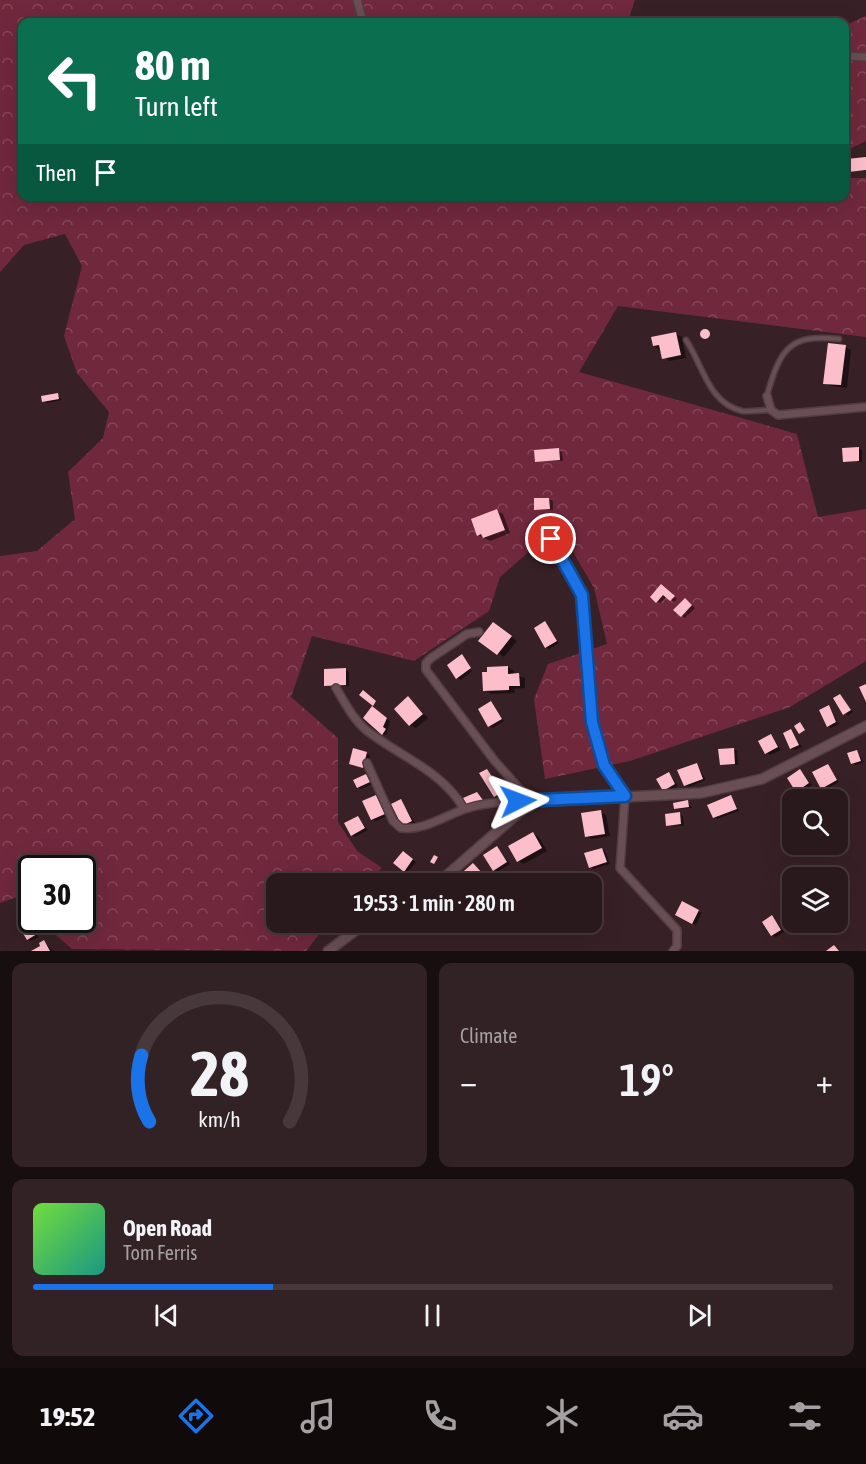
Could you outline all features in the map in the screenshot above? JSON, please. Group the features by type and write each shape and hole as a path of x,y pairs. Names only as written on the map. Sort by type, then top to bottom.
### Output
{"street":[{"path":"357,0 362,18"},
{"path":"849,56 866,57"},
{"path":"767,396 771,410 778,415 866,407"},
{"path":"551,539 582,595 592,722 604,765 625,796 620,868 677,930 677,946 673,951"},
{"path":"479,632 467,634 431,658 426,663 426,670 494,760 531,802"},
{"path":"336,688 361,725 428,770 458,798 464,809"},
{"path":"367,763 393,821 401,828 420,827 464,809 504,801 531,802 701,793 762,778 866,726"},
{"path":"450,873 531,802"},
{"path":"328,951 352,933"}],"lane":[{"path":"767,396 777,360 792,344 819,337 839,339"},
{"path":"686,340 697,357 707,384 724,402 742,411 771,410"}],"green space":[{"path":"0,0 635,0 629,18 18,18 18,201 849,201 849,178 866,178 866,337 618,306 579,372 797,434 818,517 866,509 866,661 790,707 630,761 545,779 534,699 548,664 607,644 594,588 558,526 500,577 489,611 414,661 312,636 291,697 338,738 338,822 357,851 382,868 377,873 266,873 266,933 320,933 306,951 72,949 54,933 96,933 96,855 18,855 18,897 0,903 0,556 37,551 75,519 68,472 103,438 109,412 77,373 64,336 82,266 65,234 24,245 0,272"},
{"path":"866,16 866,141 849,149 849,24"}],"building":[{"path":"866,157 866,170 849,172 849,159"},
{"path":"705,329 709,330 709,338 705,339 701,338 700,334 701,330"},
{"path":"676,332 681,355 662,359 659,345 653,346 651,337"},
{"path":"828,343 846,345 841,385 823,384"},
{"path":"58,393 59,399 42,402 41,396"},
{"path":"859,447 859,461 843,462 842,448"},
{"path":"559,448 560,460 535,462 534,450"},
{"path":"534,498 549,498 550,509 534,510"},
{"path":"497,509 505,530 483,538 481,534 477,536 471,519"},
{"path":"661,584 675,596 670,601 663,595 656,603 650,597"},
{"path":"685,598 692,605 681,617 673,610"},
{"path":"545,621 557,641 545,648 534,628"},
{"path":"493,622 512,636 497,655 478,641"},
{"path":"462,654 471,668 456,679 447,665"},
{"path":"508,666 508,674 519,673 520,686 509,686 509,690 483,691 482,672 487,672 487,667"},
{"path":"346,668 346,685 324,686 324,669"},
{"path":"866,684 866,702 859,687"},
{"path":"363,690 376,701 373,706 359,695"},
{"path":"840,694 851,710 843,715 833,698"},
{"path":"408,696 423,714 409,726 394,709"},
{"path":"491,701 502,719 488,727 478,709"},
{"path":"829,705 836,722 827,727 819,710"},
{"path":"372,706 387,718 383,727 386,729 382,735 363,718"},
{"path":"800,722 805,730 799,734 794,726"},
{"path":"791,729 799,745 790,749 783,733"},
{"path":"771,734 778,747 765,754 758,741"},
{"path":"353,748 367,752 363,768 349,764"},
{"path":"734,748 735,764 720,765 718,749"},
{"path":"857,750 861,761 851,764 847,753"},
{"path":"697,763 703,779 684,786 677,770"},
{"path":"828,764 837,780 821,789 812,772"},
{"path":"487,769 502,792 494,797 479,773"},
{"path":"800,769 809,783 800,789 794,789 787,778"},
{"path":"669,772 675,784 663,791 656,779"},
{"path":"366,774 370,782 357,788 353,780"},
{"path":"477,792 485,803 468,807 463,798"},
{"path":"376,795 385,814 371,820 362,801"},
{"path":"731,795 737,809 713,818 707,805"},
{"path":"401,799 412,821 402,826 391,804"},
{"path":"688,800 689,807 674,809 673,803"},
{"path":"601,810 605,834 585,837 581,813"},
{"path":"680,812 681,824 666,826 665,814"},
{"path":"358,816 365,828 351,836 344,823"},
{"path":"533,832 542,848 517,862 508,846"},
{"path":"497,846 507,862 493,871 483,855"},
{"path":"602,848 607,862 589,868 584,853"},
{"path":"403,851 413,859 404,872 393,863"},
{"path":"434,855 438,857 434,864 430,862"},
{"path":"473,863 482,873 462,873"},
{"path":"682,901 699,910 692,924 675,915"},
{"path":"772,915 781,930 771,936 762,922"},
{"path":"23,933 37,934 27,940"},
{"path":"44,940 50,951 31,951 40,946 39,943"},
{"path":"834,945 839,951 826,951"}],"route":[{"path":"518,801 625,796 604,765 592,722 582,595 551,539"}]}
